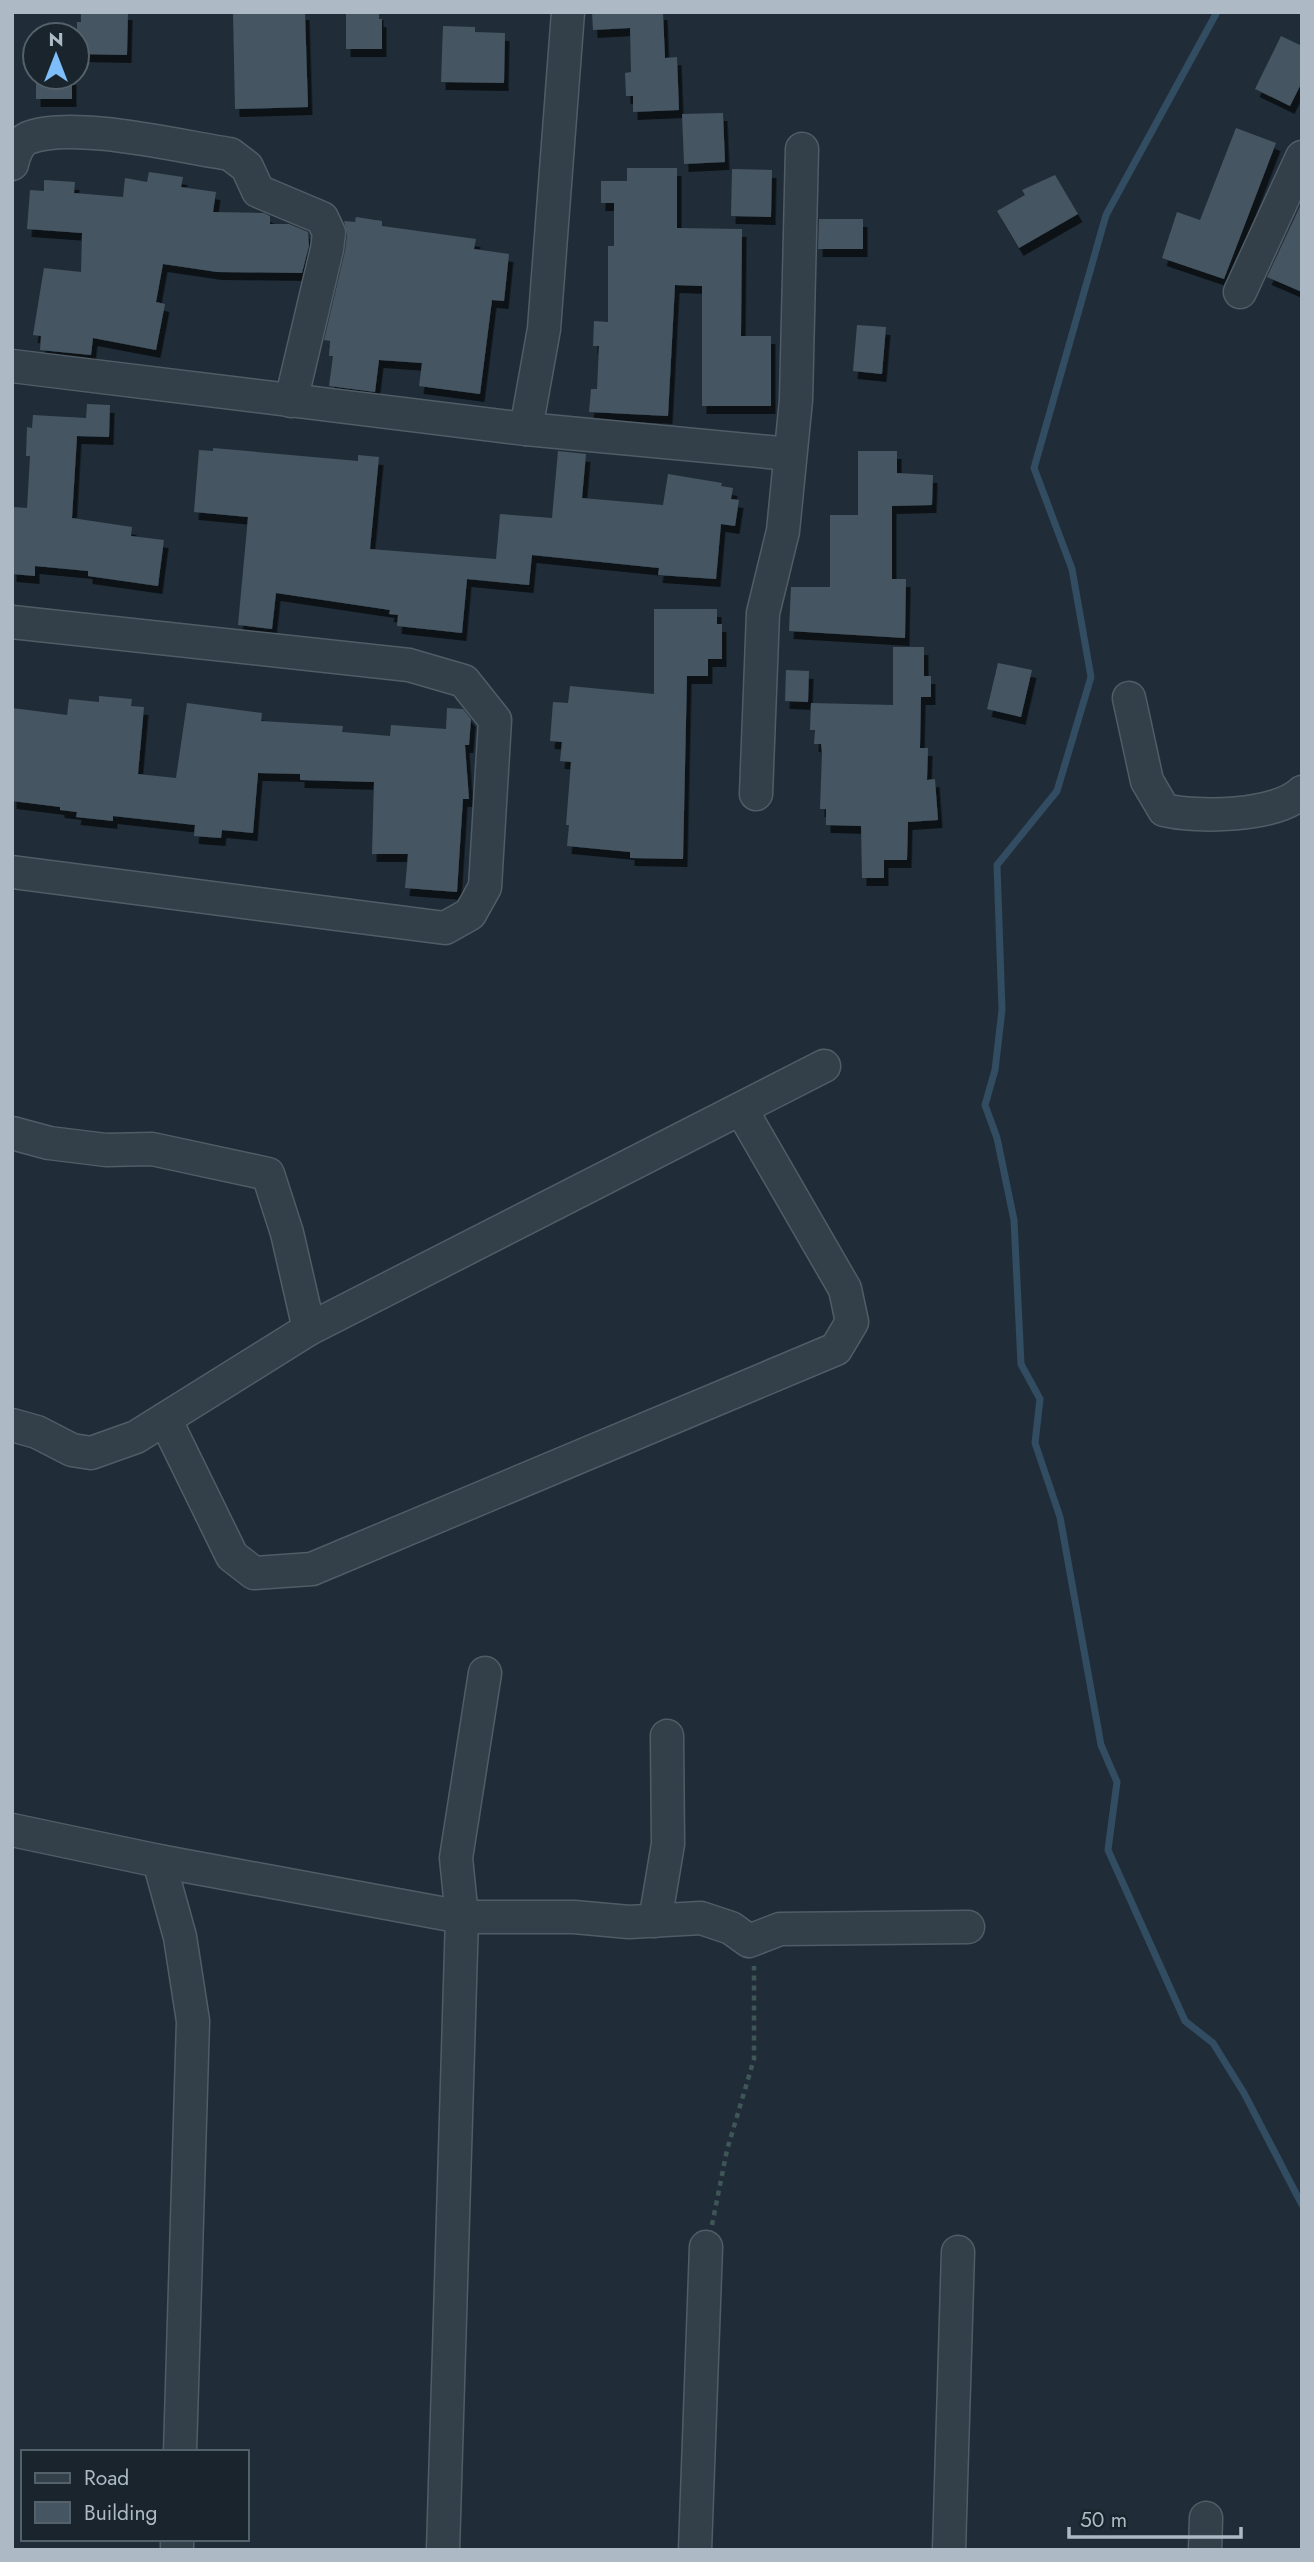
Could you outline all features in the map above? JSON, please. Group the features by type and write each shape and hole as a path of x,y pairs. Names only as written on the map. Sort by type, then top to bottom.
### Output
{"street":[{"path":"526,429 544,329 568,12"},
{"path":"12,164 14,154 25,139 46,133 88,133 230,154 247,167 258,191 322,218 329,233 327,249 291,401"},
{"path":"756,794 763,613 783,531 796,400 802,149"},
{"path":"1240,292 1302,157"},
{"path":"12,366 526,429 790,454"},
{"path":"12,622 409,665 464,681 495,720 485,887 470,914 445,928 12,872"},
{"path":"1129,698 1147,781 1164,810 1184,815 1227,813 1285,805 1302,792"},
{"path":"12,1425 37,1432 72,1450 91,1453 136,1437 309,1329 824,1066"},
{"path":"165,1419 232,1556 254,1573 312,1569 836,1349 852,1322 845,1289 741,1109"},
{"path":"12,1133 49,1143 94,1149 152,1149 268,1174 287,1233 309,1329"},
{"path":"443,2550 462,1917 456,1858 485,1673"},
{"path":"655,1921 668,1844 667,1736"},
{"path":"12,1830 159,1861 462,1917 655,1921 701,1918 731,1928 749,1941 780,1929 968,1927"},
{"path":"159,1861 180,1937 192,2021 180,2450"},
{"path":"695,2550 706,2247"},
{"path":"949,2550 958,2252"},
{"path":"1205,2550 1206,2518"}],"path":[{"path":"706,2247 727,2150 754,2059 755,1969 749,1941"}],"building":[{"path":"81,12 128,12 127,55 91,54 91,21 81,21"},
{"path":"233,12 305,12 308,107 235,109"},
{"path":"346,12 379,12 379,19 382,19 382,49 346,49"},
{"path":"592,12 663,12 665,58 677,57 679,110 633,112 633,96 626,96 625,73 631,72 630,28 593,30"},
{"path":"443,26 475,27 475,32 505,33 504,83 441,82"},
{"path":"1281,36 1302,46 1302,82 1290,106 1255,89"},
{"path":"36,91 72,91 72,99 36,99"},
{"path":"723,113 725,162 684,164 682,114"},
{"path":"1236,128 1276,143 1224,279 1162,258 1177,212 1200,220"},
{"path":"627,168 677,168 677,228 742,229 741,336 771,336 771,406 702,406 702,286 675,285 668,416 589,412 591,389 597,389 599,346 593,346 594,321 608,322 608,246 614,246 614,203 601,203 601,181 627,181"},
{"path":"732,169 772,170 771,217 731,216"},
{"path":"149,172 183,177 181,187 216,192 213,212 264,213 270,216 270,224 289,224 308,232 309,246 302,273 217,272 163,264 156,302 165,304 156,350 93,338 91,355 40,350 41,336 33,335 44,268 81,272 82,233 27,229 30,190 44,191 44,180 75,182 74,193 123,197 125,178 147,182"},
{"path":"1055,175 1078,214 1019,248 997,211 1025,195 1022,190"},
{"path":"1302,202 1302,292 1267,277"},
{"path":"356,217 382,221 382,226 476,239 474,249 509,254 504,301 492,300 480,394 419,386 422,363 379,360 375,392 329,386 333,356 329,356 330,341 324,340 345,251 347,235 344,221 355,222"},
{"path":"819,219 863,219 863,249 818,249"},
{"path":"857,325 886,327 882,374 853,371"},
{"path":"87,404 110,405 109,437 77,436 72,518 132,527 131,536 164,540 158,586 88,576 88,571 35,566 35,576 12,574 12,507 27,508 30,456 26,456 27,427 32,428 33,415 86,418"},
{"path":"213,448 358,461 358,455 379,457 370,549 496,559 500,514 552,518 558,451 586,454 582,498 663,505 668,474 722,483 721,486 733,488 731,499 739,500 735,526 721,524 716,579 658,575 659,568 532,555 529,585 467,579 462,633 397,626 398,615 389,614 390,610 276,593 272,629 238,625 248,517 194,512 199,450 213,451"},
{"path":"858,451 897,451 897,473 933,475 932,505 892,506 892,579 906,579 905,638 789,631 791,587 830,587 830,515 858,515"},
{"path":"654,609 717,609 717,624 722,624 722,659 708,659 708,676 687,676 683,859 630,858 630,852 567,846 571,762 560,761 562,742 550,741 553,702 568,703 570,686 654,694"},
{"path":"893,647 924,647 924,676 931,676 931,697 921,697 920,748 928,748 927,780 935,779 938,820 908,822 907,860 884,860 884,878 862,878 861,826 826,825 826,809 820,809 822,753 821,744 814,744 815,730 810,730 811,703 893,705"},
{"path":"998,663 1032,670 1021,717 987,709"},
{"path":"786,670 809,671 808,702 785,701"},
{"path":"99,696 132,699 131,706 144,707 138,774 176,778 187,703 262,713 261,721 343,726 342,732 390,736 391,725 446,729 447,708 463,709 471,719 469,745 465,745 469,799 463,799 457,892 405,888 408,854 372,854 374,782 300,780 300,774 258,773 253,833 222,830 221,838 194,836 195,825 113,816 113,821 76,817 77,812 60,810 60,807 12,801 12,708 67,715 69,699 99,702"}],"waterway":[{"path":"1217,12 1106,215 1034,468 1072,569 1091,677 1057,791 997,865 1002,1010 995,1070 985,1105 997,1138 1014,1220 1021,1364 1040,1399 1035,1443 1060,1517 1101,1745 1117,1782 1108,1850 1185,2021 1213,2043 1244,2093 1302,2205"}]}
